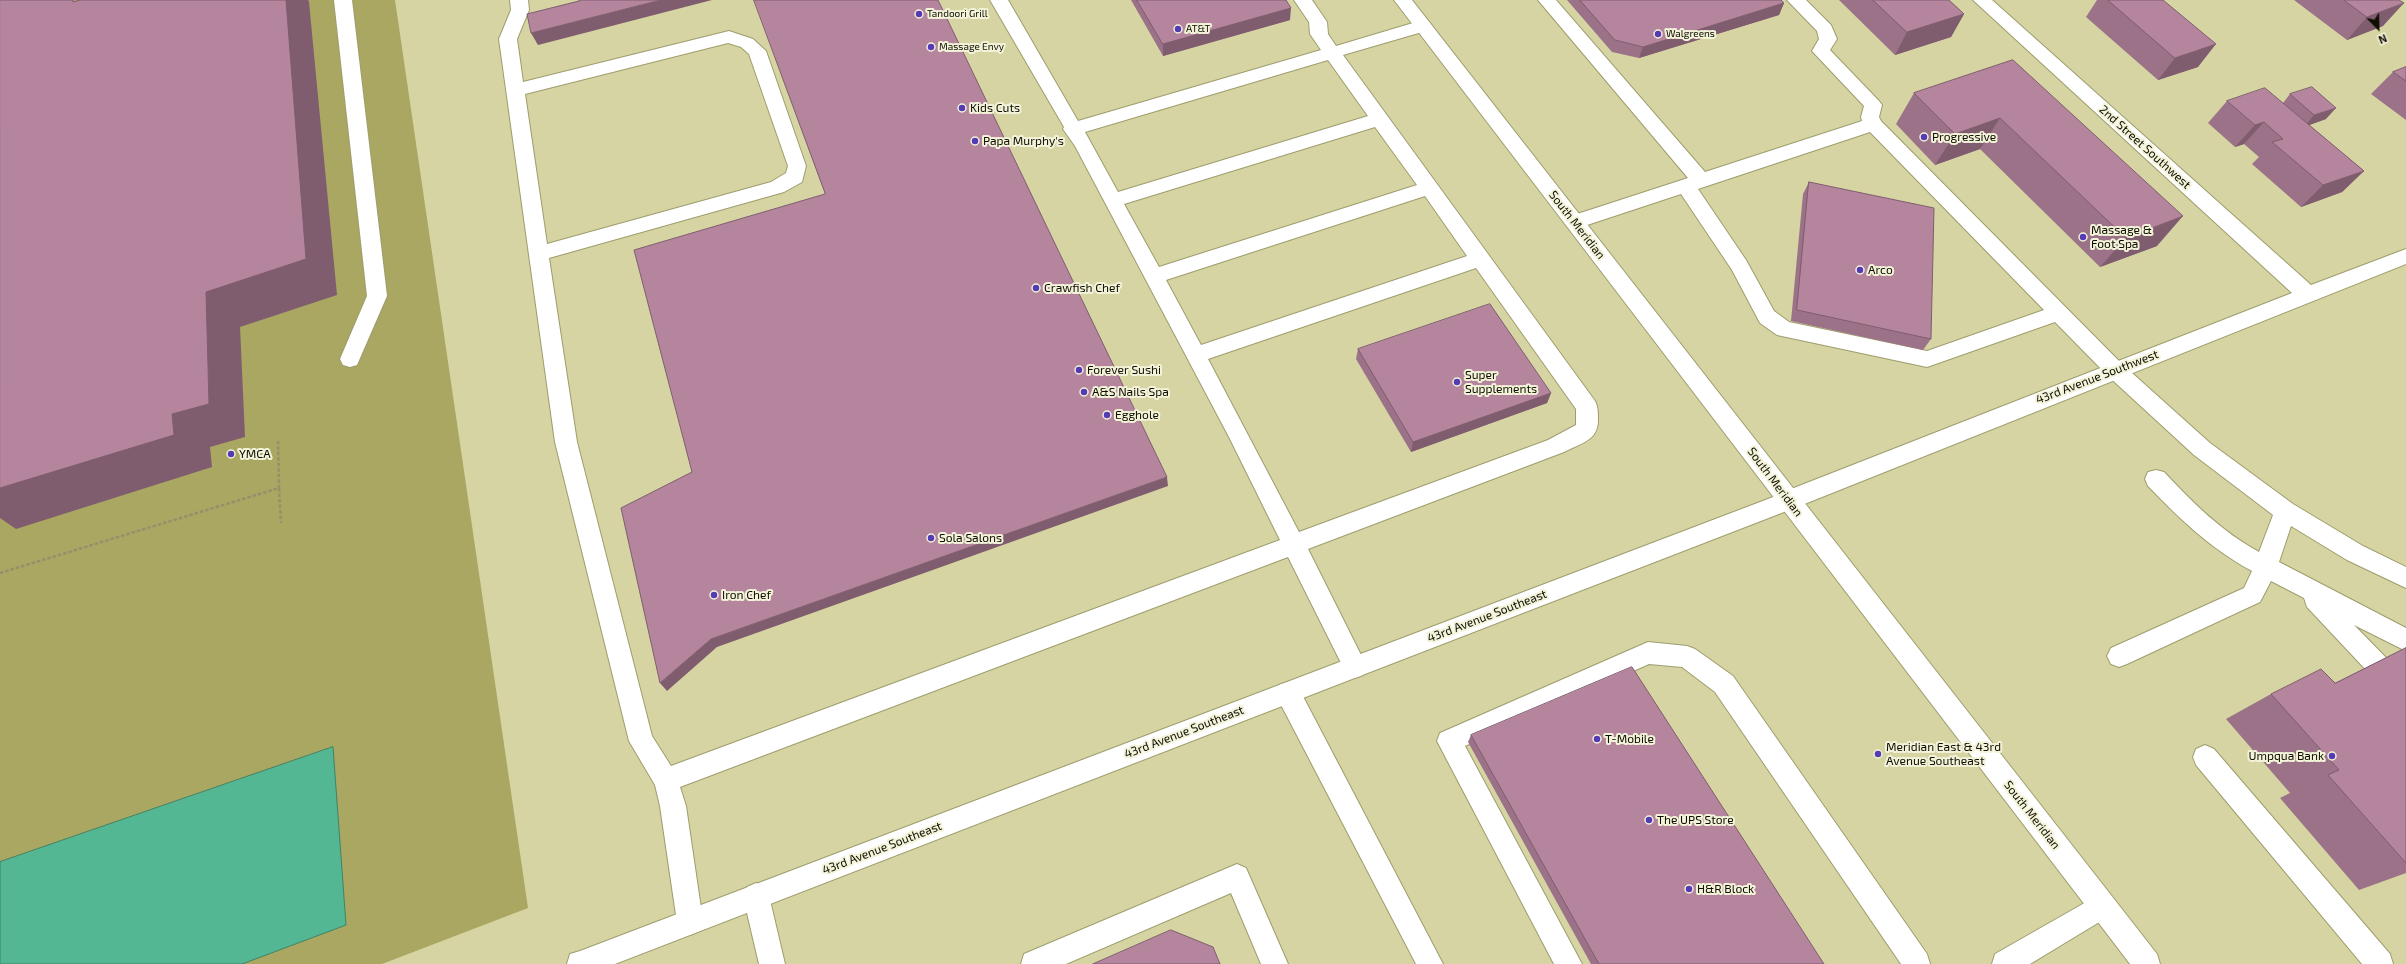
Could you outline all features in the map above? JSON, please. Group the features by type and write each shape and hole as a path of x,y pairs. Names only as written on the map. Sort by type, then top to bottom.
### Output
{"street":[{"path":"343,0 377,296 350,359"},
{"path":"518,0 520,10 508,40 566,442 582,512 641,741 666,780 673,806 690,922"},
{"path":"999,0 1113,200 1294,544 1355,667"},
{"path":"666,780 1556,446 1587,430 1586,408 1481,259 1332,53 1319,34 1318,22 1303,0"},
{"name":"South Meridian","path":"1403,0 2147,964"},
{"path":"1547,0 1694,183 1767,317 1784,329 1928,359 2059,313"},
{"path":"1796,0 1825,29 1828,39 1821,51 1873,105 1870,117 1874,124 2115,370 2225,468 2285,511 2355,553 2406,578"},
{"name":"2nd Street Southwest","path":"1982,0 2308,295"},
{"path":"1072,129 1423,26"},
{"path":"515,90 729,37 747,43 757,51 797,166 795,177 777,187 539,254"},
{"path":"1113,200 1380,119"},
{"path":"1575,222 1874,124"},
{"path":"1153,276 1430,188"},
{"name":"43rd Avenue Southwest","path":"1789,500 2406,256"},
{"path":"1195,355 1481,259"},
{"path":"2156,478 2207,531 2236,551 2265,568 2406,640"},
{"name":"43rd Avenue Southeast","path":"588,962 756,896 1789,500"},
{"path":"2119,656 2252,595 2265,568 2285,511"},
{"path":"2304,588 2406,695"},
{"path":"2363,618 2406,662"},
{"path":"1569,964 1449,741 1648,653 1687,657 1724,684 1917,964"},
{"path":"1288,693 1430,964"},
{"path":"2205,757 2380,964"},
{"path":"1034,964 1237,877 1275,964"},
{"path":"756,896 772,964"},
{"path":"2005,964 2102,906"}],"path":[{"path":"278,440 281,523"},
{"path":"0,573 279,488"}],"shaded area":[{"name":"YMCA","path":"0,0 395,0 528,908 382,964 0,964"},
{"path":"333,747 346,925 242,964 0,964 0,862"}],"building":[{"name":"YMCA","path":"0,0 73,0 73,2 80,0 286,0 306,259 206,292 209,404 172,414 174,435 0,488"},
{"path":"579,0 661,0 531,33 527,14"},
{"path":"754,0 938,0 1167,477 711,639 660,683 621,508 692,472 634,250 825,194"},
{"path":"1137,0 1286,0 1291,8 1163,44"},
{"name":"Walgreens","path":"1580,0 1781,0 1784,3 1643,47 1615,40"},
{"path":"1873,0 1949,0 1964,14 1907,32"},
{"path":"2108,0 2163,0 2216,44 2175,58"},
{"path":"2344,0 2399,0 2404,3 2367,17"},
{"path":"2013,60 2183,216 2126,238 2000,118 1955,134 1914,93"},
{"path":"2406,67 2406,81 2393,72"},
{"path":"2312,87 2336,108 2314,115 2290,94"},
{"path":"2265,88 2364,171 2323,185 2272,142 2283,139 2264,122 2255,125 2227,101"},
{"name":"Arco","path":"1809,182 1934,208 1931,339 1797,310"},
{"path":"1490,304 1551,393 1413,442 1358,349"},
{"path":"2406,648 2406,863 2328,775 2339,770 2271,694 2321,669 2335,683"},
{"path":"1632,667 1824,964 1599,964 1471,735"},
{"path":"1171,930 1213,947 1220,964 1093,964"}],"place":[{"name":"Tandoori Grill","path":"919,14"},
{"name":"AT&T","path":"1178,29"},
{"name":"Walgreens","path":"1658,34"},
{"name":"Massage Envy","path":"931,47"},
{"name":"Kids Cuts","path":"962,108"},
{"name":"Progressive","path":"1924,137"},
{"name":"Papa Murphy's","path":"975,141"},
{"name":"Massage & Foot Spa","path":"2083,237"},
{"name":"Arco","path":"1860,270"},
{"name":"Crawfish Chef","path":"1036,288"},
{"name":"Forever Sushi","path":"1079,370"},
{"name":"Super Supplements","path":"1457,382"},
{"name":"A&S Nails Spa","path":"1084,392"},
{"name":"Egghole","path":"1107,415"},
{"name":"YMCA","path":"231,454"},
{"name":"Sola Salons","path":"931,538"},
{"name":"Iron Chef","path":"714,595"},
{"name":"T-Mobile","path":"1597,739"},
{"name":"Meridian East & 43rd Avenue Southeast","path":"1878,754"},
{"name":"Umpqua Bank","path":"2332,756"},
{"name":"The UPS Store","path":"1649,820"},
{"name":"H&R Block","path":"1689,889"}]}
